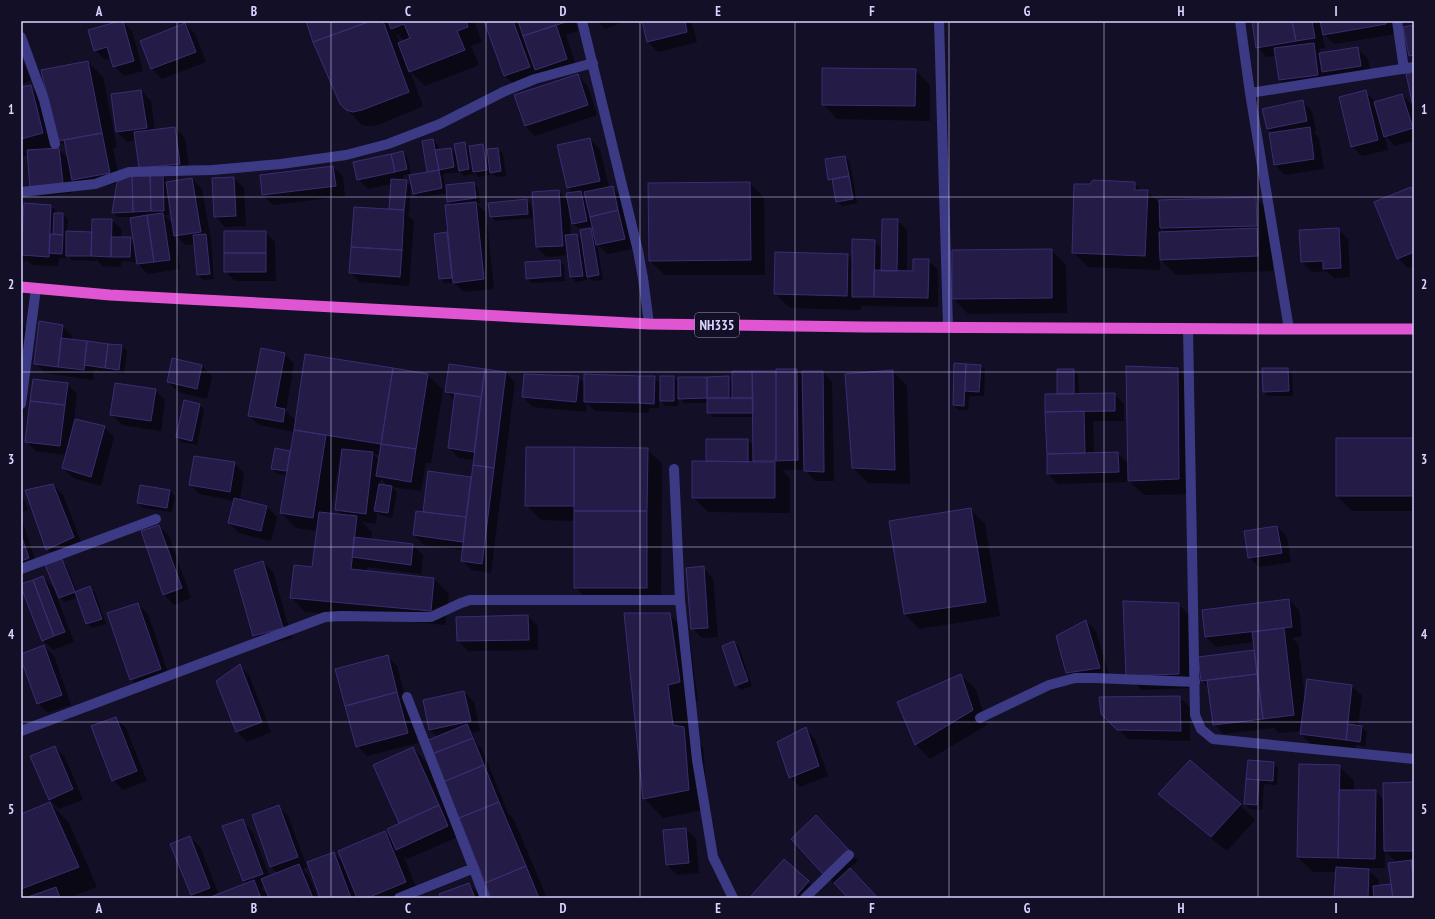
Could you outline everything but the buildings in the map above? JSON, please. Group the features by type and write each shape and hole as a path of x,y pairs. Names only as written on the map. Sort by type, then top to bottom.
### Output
{"highway":[{"name":"NH335","path":"21,287 118,295 649,324 1414,329"}],"street":[{"path":"582,21 638,251 649,324"},
{"path":"940,21 948,327"},
{"path":"1240,21 1250,93 1289,329"},
{"path":"1250,93 1409,68 1397,21"},
{"path":"21,37 44,100 56,144"},
{"path":"21,192 95,184 129,172 212,170 281,164 346,155 388,144 440,124 503,92 535,79 593,63"},
{"path":"21,404 36,288"},
{"path":"1188,328 1195,715 1201,729 1213,739 1414,759"},
{"path":"674,468 680,600 696,760 713,857 725,884 734,898"},
{"path":"21,568 156,519"},
{"path":"21,731 325,617 431,617 470,600 680,600"},
{"path":"980,718 1048,686 1075,678 1194,682"},
{"path":"407,697 486,898"},
{"path":"805,898 849,855"},
{"path":"399,898 474,868"}]}
